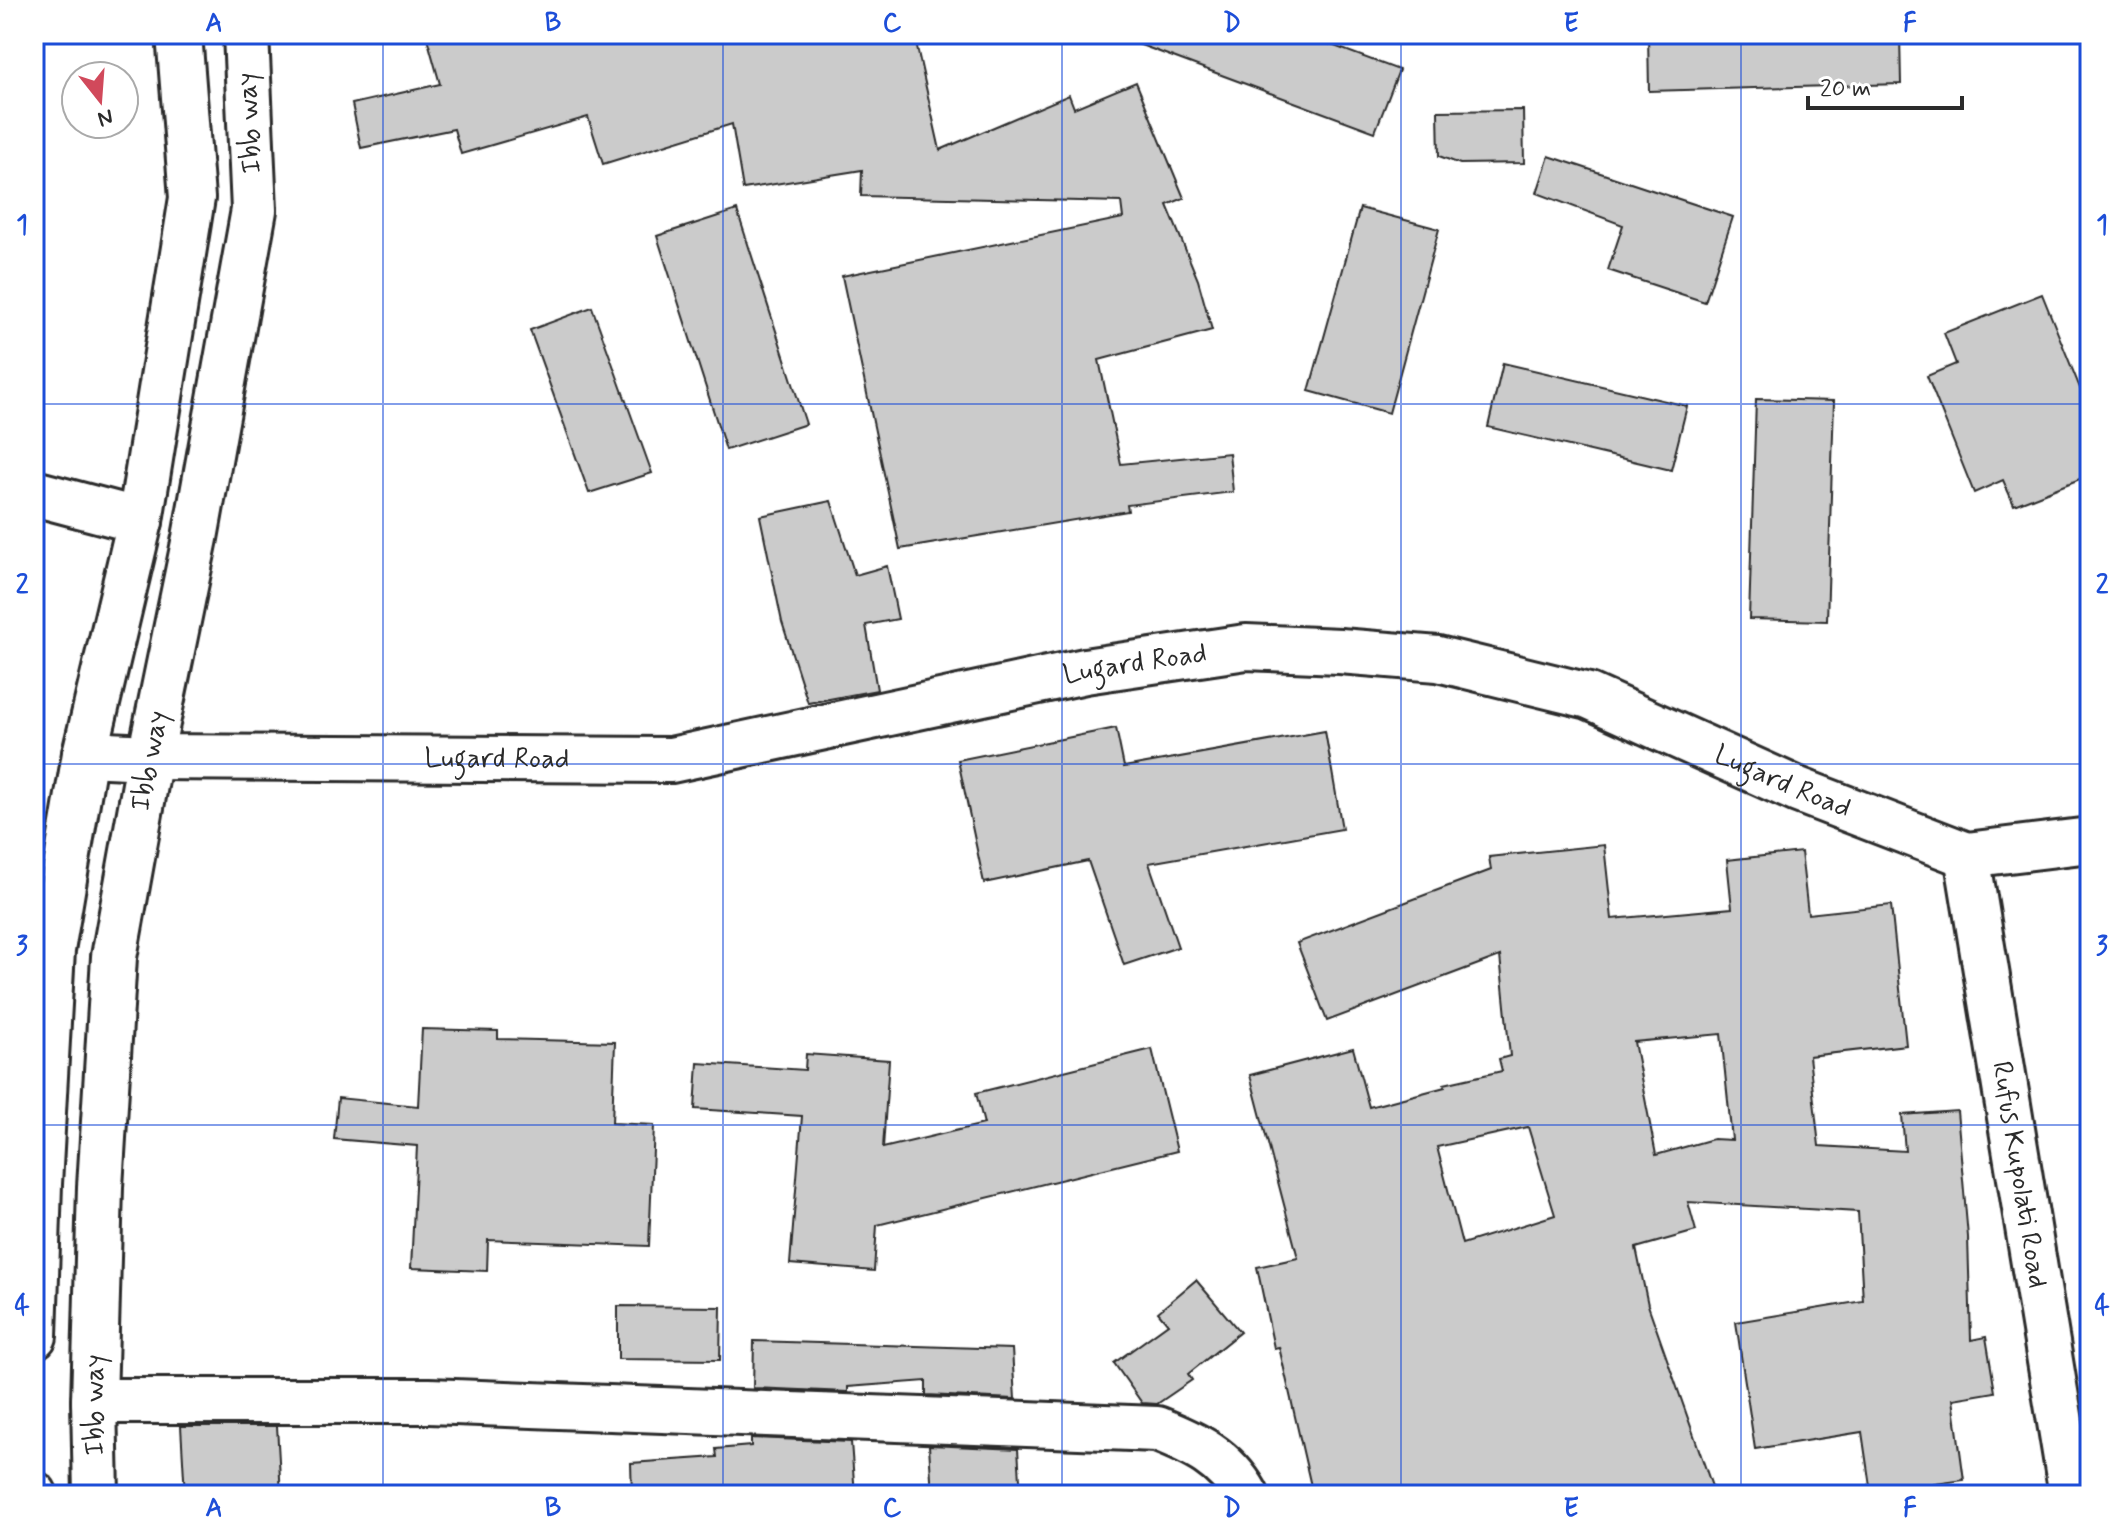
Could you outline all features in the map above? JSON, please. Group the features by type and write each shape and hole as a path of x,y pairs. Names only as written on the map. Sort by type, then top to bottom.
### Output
{"main road":[{"path":"34,1336 40,1071 52,950 85,754 140,521 192,198 179,34"},
{"name":"Ibb way","path":"96,1495 94,1401 100,1187 114,957 150,757 195,538 254,210 246,34"},
{"path":"34,493 140,521"},
{"name":"Lugard Road","path":"85,754 671,760 1085,671 1246,647 1340,651 1438,659 1589,696 1798,790 1967,855 2090,840"},
{"name":"Rufus Kupolati Road","path":"1967,855 2072,1495"},
{"path":"94,1401 429,1401 1157,1429 1199,1445 1237,1479 1246,1495"}],"building":[{"path":"426,34 914,34 940,150 1069,95 1074,108 1136,82 1184,198 1167,205 1198,280 1212,330 1099,360 1121,464 1229,453 1233,492 1127,505 1128,511 900,549 842,276 1123,218 1121,202 861,196 862,170 743,189 732,124 603,164 588,117 461,154 454,129 361,148 352,104 440,84"},
{"path":"1123,34 1302,34 1399,70 1375,132 1122,38"},
{"path":"1648,34 1900,34 1901,84 1649,91"},
{"path":"1523,110 1524,163 1460,164 1439,156 1438,111"},
{"path":"1549,156 1733,217 1705,302 1608,270 1623,225 1537,193"},
{"path":"1360,208 1439,229 1389,413 1309,391"},
{"path":"737,210 806,424 726,450 657,236"},
{"path":"2042,294 2090,413 2090,475 2014,505 2003,480 1974,493 1927,376 1956,364 1944,333"},
{"path":"592,307 652,473 589,493 530,330"},
{"path":"1503,363 1687,406 1671,470 1488,427"},
{"path":"1756,399 1834,401 1827,621 1749,619"},
{"path":"831,501 855,575 887,566 898,619 866,625 877,690 808,703 782,622 760,516"},
{"path":"1116,728 1124,767 1325,731 1342,829 1149,863 1178,947 1124,965 1088,861 984,883 958,760"},
{"path":"1604,845 1612,919 1732,908 1727,860 1801,852 1808,914 1891,905 1906,1045 1809,1056 1819,1146 1905,1151 1902,1115 1957,1111 1968,1237 1971,1340 1986,1337 1995,1392 1953,1399 1964,1480 1871,1493 1862,1432 1755,1449 1736,1322 1863,1301 1858,1212 1688,1202 1696,1231 1636,1248 1648,1305 1715,1495 1313,1495 1279,1347 1274,1348 1257,1267 1298,1258 1250,1075 1353,1048 1369,1107 1445,1087 1444,1084 1502,1071 1499,1059 1510,1056 1500,956 1327,1021 1297,943 1491,870 1489,857","holes":["1721,1034 1732,1140 1713,1139 1656,1155 1634,1042","1528,1127 1555,1215 1462,1244 1437,1147"]},
{"path":"422,1029 498,1031 498,1039 615,1042 612,1123 654,1125 649,1246 488,1240 487,1271 411,1268 417,1146 334,1139 338,1098 418,1106"},
{"path":"1152,1049 1177,1151 877,1225 874,1271 790,1264 802,1116 695,1109 698,1063 805,1070 806,1054 889,1060 883,1148 984,1124 976,1093"},
{"path":"1196,1280 1240,1332 1188,1374 1192,1380 1157,1404 1142,1403 1114,1363 1168,1324 1158,1312"},
{"path":"618,1306 721,1307 720,1360 618,1359"},
{"path":"754,1341 1012,1349 1015,1399 926,1395 926,1381 848,1387 848,1392 753,1388"},
{"path":"181,1426 277,1426 281,1495 185,1495"},
{"path":"751,1438 851,1442 855,1495 632,1495 631,1463 717,1457 716,1449 751,1446"},
{"path":"929,1445 1018,1449 1021,1495 932,1495"}]}
